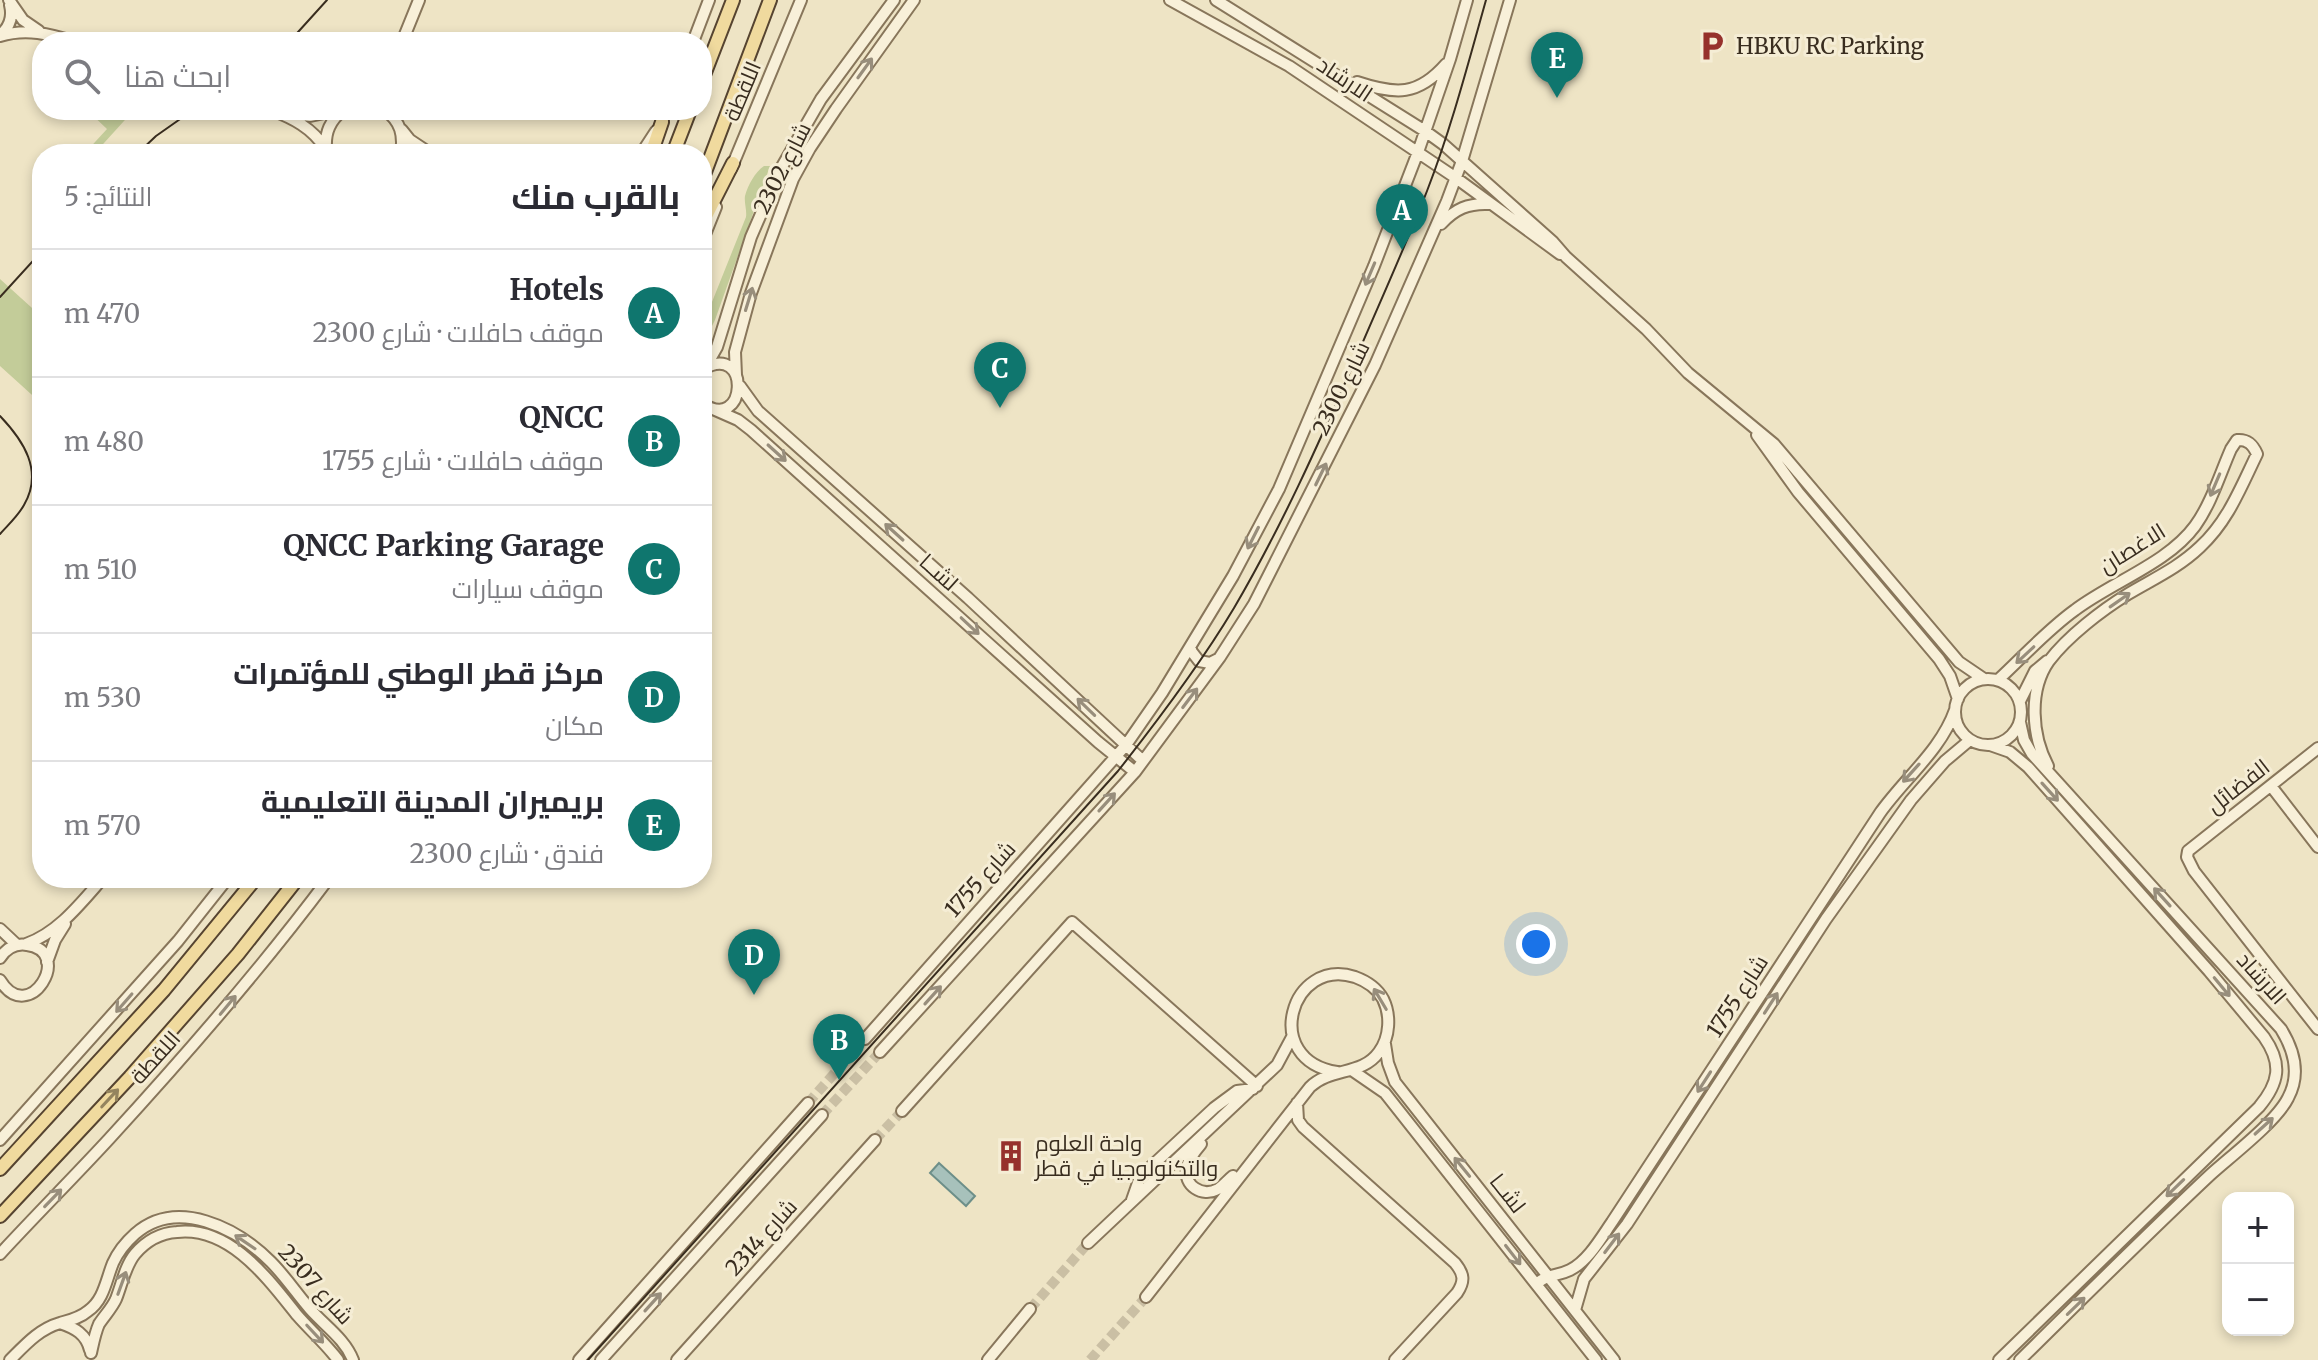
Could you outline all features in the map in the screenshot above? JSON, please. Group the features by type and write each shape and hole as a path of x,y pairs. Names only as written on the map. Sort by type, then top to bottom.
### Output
{"main road":[{"name":"اللقطة","path":"712,54 733,0"},
{"name":"اللقطة","path":"712,154 770,0"},
{"path":"651,144 662,120"},
{"name":"اللقطة","path":"677,144 686,120"},
{"path":"712,204 733,163"},
{"name":"اللقطة","path":"0,1169 164,990 248,888"},
{"name":"اللقطة","path":"0,1216 130,1077 238,954 290,888"}],"street":[{"path":"9,0 23,20 41,32"},
{"path":"0,36 9,25 9,0"},
{"path":"406,32 419,0"},
{"path":"697,32 709,0"},
{"name":"اللقطة","path":"712,217 801,0"},
{"name":"شارع 2302","path":"712,353 721,336 751,237 780,170 821,99 894,0"},
{"name":"شارع 2302","path":"738,380 735,352 751,293 793,179 836,109 914,0"},
{"name":"الارشاد","path":"1170,0 1289,66 1456,178 1566,257"},
{"name":"الارشاد","path":"1216,0 1425,131 1462,161 1646,329 1688,373 1774,444 1959,662 1984,679"},
{"name":"شارع 2300","path":"1126,745 1190,647 1239,565 1279,489 1374,266 1418,152 1467,0"},
{"name":"شارع 2300","path":"1143,761 1220,657 1254,604 1375,365 1456,178 1510,0"},
{"path":"0,36 32,32"},
{"name":"الارشاد","path":"1339,75 1385,91 1410,90 1431,80 1450,59"},
{"path":"291,120 314,132 322,144"},
{"path":"327,144 329,125 333,120"},
{"path":"394,120 402,144"},
{"path":"395,120 416,144"},
{"path":"1434,232 1459,208 1475,203 1489,204"},
{"path":"712,366 726,366 738,380 736,399 732,404 713,409"},
{"name":"لشــا","path":"738,380 758,411 978,606 1143,761"},
{"name":"لشــا","path":"713,409 738,420 751,430 1135,772"},
{"name":"الارشاد","path":"1750,426 1798,492 1939,659 1950,676 1956,705"},
{"name":"الاغصان","path":"1998,680 2072,612 2105,589 2151,564 2184,539 2204,512 2237,440 2253,445 2257,454 2224,521 2199,548 2168,573 2127,595 2035,671 2020,701"},
{"path":"1190,647 1195,657 1205,663 1220,657"},
{"name":"الاغصان","path":"2056,778 2040,747 2035,713 2041,678 2048,662 2060,650"},
{"path":"1984,679 1998,680 2013,689 2020,701 2020,722 2008,738 1990,745 1980,744 1970,740 1960,730 1956,705 1968,685 1984,679"},
{"name":"شارع 1755","path":"1536,1284 1547,1275 1574,1268 1612,1222 1880,813 1898,788 1941,741 1956,705"},
{"name":"الارشاد","path":"2020,722 2027,747 2281,1029 2293,1053 2295,1078 2283,1108 2020,1360"},
{"name":"شارع 1755","path":"1575,1310 1584,1279 1627,1224 1826,919 1911,800 1945,761 1970,740"},
{"name":"شارع 1755","path":"865,1039 1126,745"},
{"name":"الارشاد","path":"1990,745 2010,752 2028,767 2127,878 2264,1037 2275,1057 2277,1068 2272,1089 2259,1107 1999,1360"},
{"name":"الفضائل","path":"2318,748 2188,851 2187,857 2194,871 2318,1029"},
{"name":"شارع 1755","path":"880,1052 1143,761"},
{"path":"2271,786 2318,847"},
{"path":"47,962 55,940 94,888"},
{"path":"0,1140 168,952 220,888"},
{"name":"اللقطة","path":"0,1254 220,1015 285,938 322,888"},
{"path":"0,958 4,953 46,935 78,907"},
{"path":"902,1111 1072,922 1255,1088"},
{"path":"0,929 22,945 39,950 48,969 43,984 31,993 15,994 0,1001"},
{"path":"1349,975 1369,984 1383,1000 1389,1021 1385,1043 1372,1060 1353,1071 1327,1071 1309,1062 1296,1046 1292,1037 1291,1015 1307,986 1321,978 1349,975"},
{"path":"0,980 8,991 15,994"},
{"path":"1088,1243 1255,1088 1283,1058 1292,1037"},
{"name":"لشــا","path":"1385,1043 1395,1082 1614,1360"},
{"path":"1234,1066 1239,1080 1237,1091"},
{"name":"لشــا","path":"1353,1071 1385,1093 1596,1360"},
{"path":"1146,1297 1279,1129 1297,1101 1317,1080 1337,1072"},
{"path":"1132,1201 1142,1175 1214,1108 1237,1091 1255,1088"},
{"path":"1297,1101 1298,1120 1303,1127 1455,1263 1462,1274 1463,1283 1457,1293 1395,1360"},
{"path":"579,1360 808,1103"},
{"path":"601,1360 822,1115"},
{"path":"1219,1121 1187,1166 1187,1178 1192,1186 1203,1192 1216,1190 1257,1153"},
{"path":"1279,1129 1290,1124 1303,1127"},
{"name":"شارع 2314","path":"677,1360 875,1140"},
{"name":"شارع 2307","path":"10,1360 46,1328 78,1318 91,1309 104,1291 114,1260 136,1234 150,1224 169,1218 189,1217 204,1219 221,1227 259,1251 339,1338 353,1360"},
{"name":"شارع 2307","path":"90,1357 97,1328 115,1301 136,1253 157,1237 185,1231 223,1242 249,1261 338,1360"},
{"path":"987,1360 1030,1309"},
{"path":"60,1323 80,1333 88,1342 90,1357"}],"green space":[{"path":"98,120 125,120 103,144 93,144 107,129"},
{"path":"764,166 770,166 712,326 712,302 746,217 746,192"},
{"path":"0,279 32,308 32,395 0,366"}],"water":[{"path":"939,1163 975,1196 966,1206 930,1173"}],"tunnel":[{"path":"808,1103 865,1039"},
{"path":"822,1115 880,1052"},
{"path":"875,1140 902,1111"},
{"path":"1030,1309 1088,1243"},
{"path":"1090,1360 1146,1297"}],"tram line":[{"path":"298,32 327,0"},
{"path":"588,1360 1118,771 1207,650 1234,608 1284,516 1401,254 1444,144 1486,0"},
{"path":"148,144 179,120"},
{"path":"0,297 32,262"},
{"path":"0,416 23,446 32,480 24,505 0,534"}],"place":[{"name":"HBKU RC Parking","path":"1712,46"},
{"name":"بريميران المدينة التعليمية","path":"1557,98"},
{"name":"Hotels","path":"1402,250"},
{"name":"QNCC Parking Garage","path":"1000,408"},
{"name":"مركز قطر الوطني للمؤتمرات","path":"754,995"},
{"name":"QNCC","path":"839,1080"},
{"name":"واحة العلوم والتكنولوجيا في قطر","path":"1011,1156"}]}
